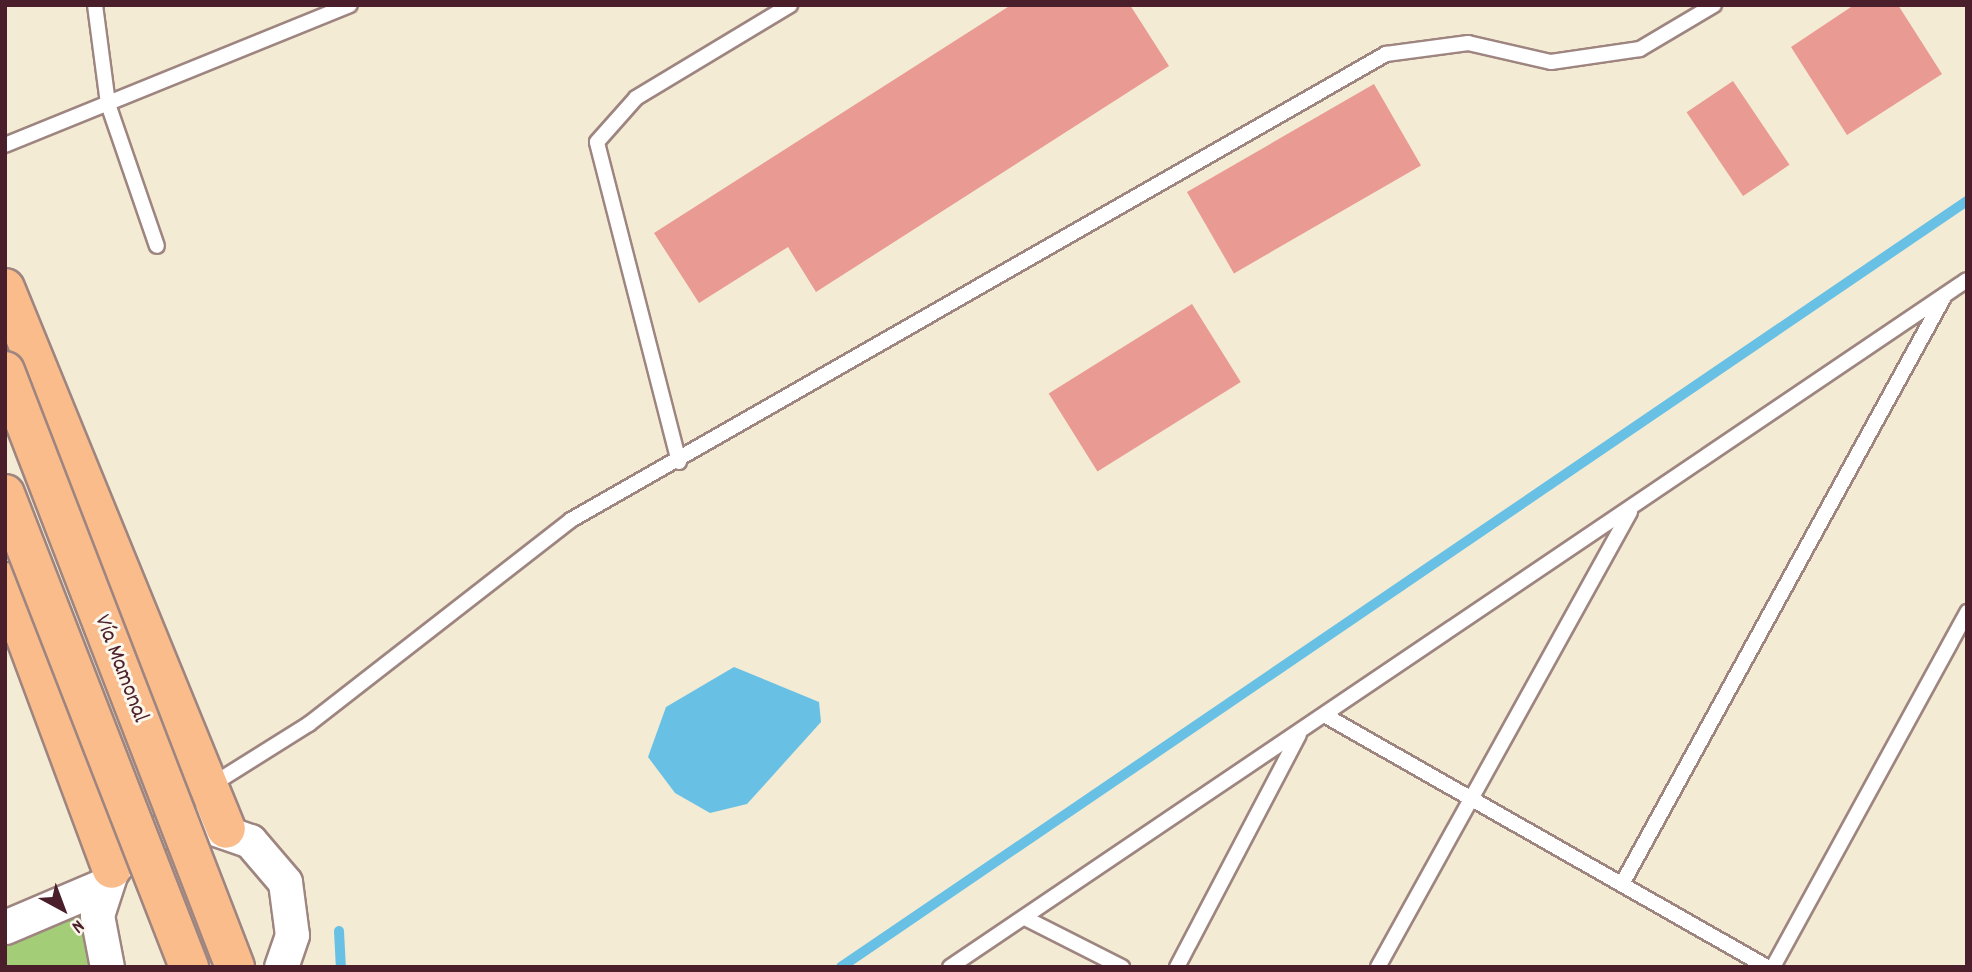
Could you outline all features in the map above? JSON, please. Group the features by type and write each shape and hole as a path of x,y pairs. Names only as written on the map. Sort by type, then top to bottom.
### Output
{"main road":[{"path":"5,288 205,788 226,828"},
{"name":"Vía Mamonal","path":"5,371 235,967"},
{"name":"Vía Mamonal","path":"5,494 190,967"},
{"path":"5,582 108,877"}],"street":[{"path":"5,927 108,877 139,842 173,826 226,828 260,849 285,882 292,935 281,967"},
{"path":"107,967 97,915 108,877"}],"lane":[{"path":"95,5 108,104 157,246"},
{"path":"5,145 350,5"},
{"path":"679,462 597,142 636,98 790,5"},
{"path":"205,788 309,724 571,520 679,462 799,386 1386,54 1468,43 1550,62 1628,51 1714,5"},
{"path":"950,967 1300,734 1967,280"},
{"path":"1622,884 1946,294"},
{"path":"1378,967 1632,508"},
{"path":"1773,967 1967,612"},
{"path":"1326,716 1767,967"},
{"path":"1177,967 1300,734"},
{"path":"1025,918 1122,967"}],"green space":[{"path":"86,903 85,945 98,967 5,967 5,939"}],"water":[{"path":"734,667 819,702 821,722 747,804 710,813 675,793 648,757 666,707"}],"building":[{"path":"1011,5 1130,5 1169,66 816,292 788,247 699,303 654,233"},
{"path":"1854,5 1898,5 1942,74 1847,135 1791,47"},
{"path":"1733,81 1789,165 1743,196 1687,112"},
{"path":"1374,84 1421,165 1234,273 1187,192"},
{"path":"1192,304 1241,382 1097,472 1049,394"}],"waterway":[{"path":"841,967 1967,201"},
{"path":"339,931 341,967"}]}
